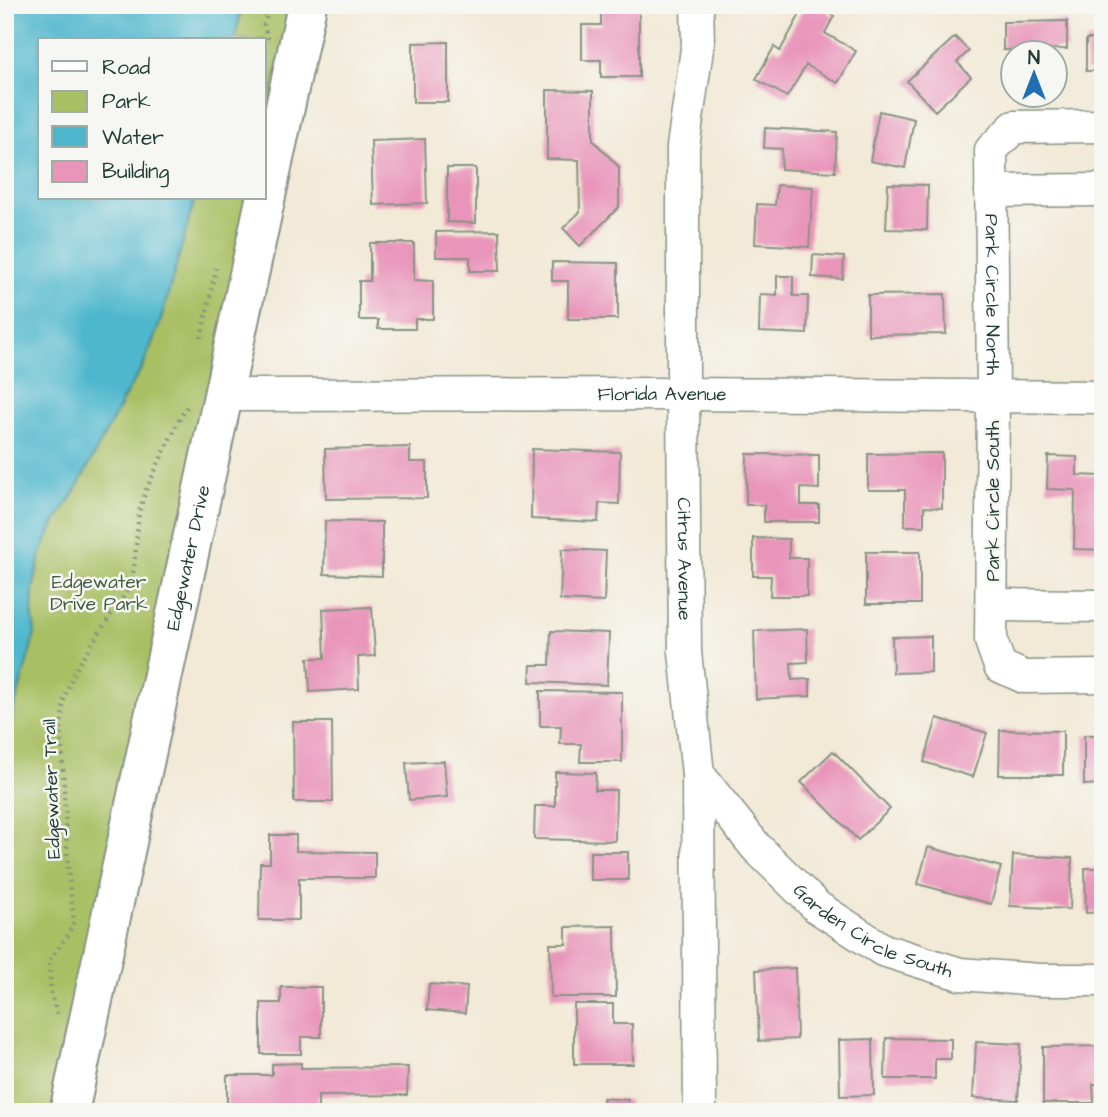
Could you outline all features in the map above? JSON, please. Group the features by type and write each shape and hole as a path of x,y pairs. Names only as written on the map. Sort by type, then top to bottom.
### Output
{"main road":[{"name":"Edgewater Drive","path":"266,165 307,5"},
{"name":"Edgewater Drive","path":"69,1112 207,396 257,200"}],"street":[{"name":"Citrus Avenue","path":"697,5 698,42 683,147 683,394 685,652 698,774 699,1112"},
{"path":"698,42 720,5"},
{"name":"Park Circle North","path":"993,397 991,150 1014,127 1103,126"},
{"name":"Park Circle North","path":"991,191 1103,190"},
{"name":"Florida Avenue","path":"207,396 683,394 1103,397"},
{"name":"Park Circle South","path":"993,397 991,641 1000,666 1024,677 1103,676"},
{"name":"Park Circle South","path":"992,605 1103,607"},
{"name":"Garden Circle South","path":"698,774 757,847 817,907 883,950 960,974 1040,980 1103,980"}],"path":[{"path":"200,344 219,257"},
{"name":"Edgewater Trail","path":"56,1024 57,1011 51,995 49,961 68,935 74,921 68,868 61,728 64,698 85,654 129,588 134,569 139,512 146,490 207,396"}],"green space":[{"path":"242,5 292,5 266,128 266,38 235,38"},
{"name":"Edgewater Drive Park","path":"194,200 251,200 54,1112 5,1112 5,1001 9,979 5,959 5,768 13,713 35,633 33,589 41,553 55,522 73,495 143,366 160,323"}],"water":[{"path":"5,5 242,5 235,38 38,38 38,200 194,200 160,323 143,366 73,495 55,522 41,553 33,589 35,633 13,713 5,768"}],"building":[{"path":"805,5 816,5 834,16 825,33 856,51 838,83 806,65 787,97 756,79 774,47 780,51"},
{"path":"601,7 639,7 639,77 601,77 601,60 582,60 582,25 601,25"},
{"path":"1067,21 1067,38 1003,38 1003,22"},
{"path":"955,37 969,51 957,62 971,77 935,111 907,81"},
{"path":"1086,39 1103,39 1103,71 1086,71"},
{"path":"448,42 448,102 413,102 413,43"},
{"path":"547,90 593,91 593,140 619,167 619,207 580,246 563,228 580,212 579,160 547,159"},
{"path":"879,111 914,119 905,168 870,161"},
{"path":"765,128 837,132 835,172 781,169 782,149 764,148"},
{"path":"425,139 427,203 373,205 371,141"},
{"path":"447,168 476,168 476,223 447,222"},
{"path":"888,184 928,185 927,230 886,229"},
{"path":"777,185 813,187 809,247 755,244 757,204 775,205"},
{"path":"499,231 500,271 470,271 470,257 436,257 436,232"},
{"path":"370,243 414,243 414,280 433,281 433,319 415,319 415,329 378,329 378,320 359,320 359,281 370,281"},
{"path":"813,255 844,257 843,279 812,277"},
{"path":"552,262 618,263 618,319 568,319 568,281 552,281"},
{"path":"777,276 793,276 793,296 808,296 807,334 759,332 760,294 777,295"},
{"path":"945,294 946,334 868,335 868,295"},
{"path":"410,447 410,462 427,462 427,498 326,499 325,449"},
{"path":"532,449 620,452 619,504 599,503 598,522 531,519"},
{"path":"942,453 942,508 924,507 924,526 905,526 905,490 868,490 868,454"},
{"path":"747,454 819,455 819,489 801,488 801,505 819,505 819,522 764,522 764,505 746,505"},
{"path":"1048,456 1077,457 1077,475 1103,476 1103,550 1074,549 1075,490 1047,489"},
{"path":"325,521 382,522 382,576 324,574"},
{"path":"753,538 789,539 789,558 807,558 807,596 770,596 771,576 753,576"},
{"path":"562,549 606,551 604,602 560,600"},
{"path":"866,552 920,552 920,604 866,604"},
{"path":"372,607 375,656 358,657 359,689 310,692 308,658 325,658 323,609"},
{"path":"807,629 808,662 791,663 792,680 810,679 810,696 756,699 754,631"},
{"path":"551,631 609,633 607,685 530,682 531,665 550,665"},
{"path":"931,636 931,672 893,673 892,637"},
{"path":"540,691 622,692 622,762 580,762 581,744 560,744 561,726 540,726"},
{"path":"937,718 987,733 973,777 924,762"},
{"path":"293,722 332,722 333,802 294,802"},
{"path":"1000,730 1063,731 1063,775 999,775"},
{"path":"1084,735 1103,735 1102,784 1084,785"},
{"path":"833,751 890,809 858,840 801,782"},
{"path":"444,761 447,797 409,800 406,763"},
{"path":"555,772 596,773 595,790 616,790 615,841 534,839 535,806 555,806"},
{"path":"270,835 296,835 296,851 375,852 375,878 299,878 299,920 259,920 260,863 270,863"},
{"path":"928,847 1001,867 991,904 918,884"},
{"path":"590,852 628,852 628,880 590,880"},
{"path":"1013,855 1072,858 1070,909 1010,906"},
{"path":"1085,868 1103,868 1103,912 1086,913"},
{"path":"615,926 616,997 551,997 550,944 566,944 566,927"},
{"path":"795,968 797,1039 759,1041 756,970"},
{"path":"429,984 467,987 465,1013 427,1010"},
{"path":"281,987 321,987 321,1037 301,1037 301,1054 261,1054 261,1003 281,1003"},
{"path":"574,1004 613,1004 613,1024 632,1024 633,1064 574,1064"},
{"path":"886,1038 951,1039 951,1059 935,1059 935,1079 885,1079"},
{"path":"873,1039 874,1095 840,1096 839,1040"},
{"path":"976,1042 1021,1044 1018,1100 973,1098"},
{"path":"1103,1046 1103,1084 1093,1084 1094,1103 1043,1103 1043,1047"},
{"path":"301,1063 301,1068 408,1067 407,1095 318,1096 318,1112 227,1112 227,1075 272,1075 272,1064"},
{"path":"603,1098 628,1100 627,1112 603,1112"}]}
